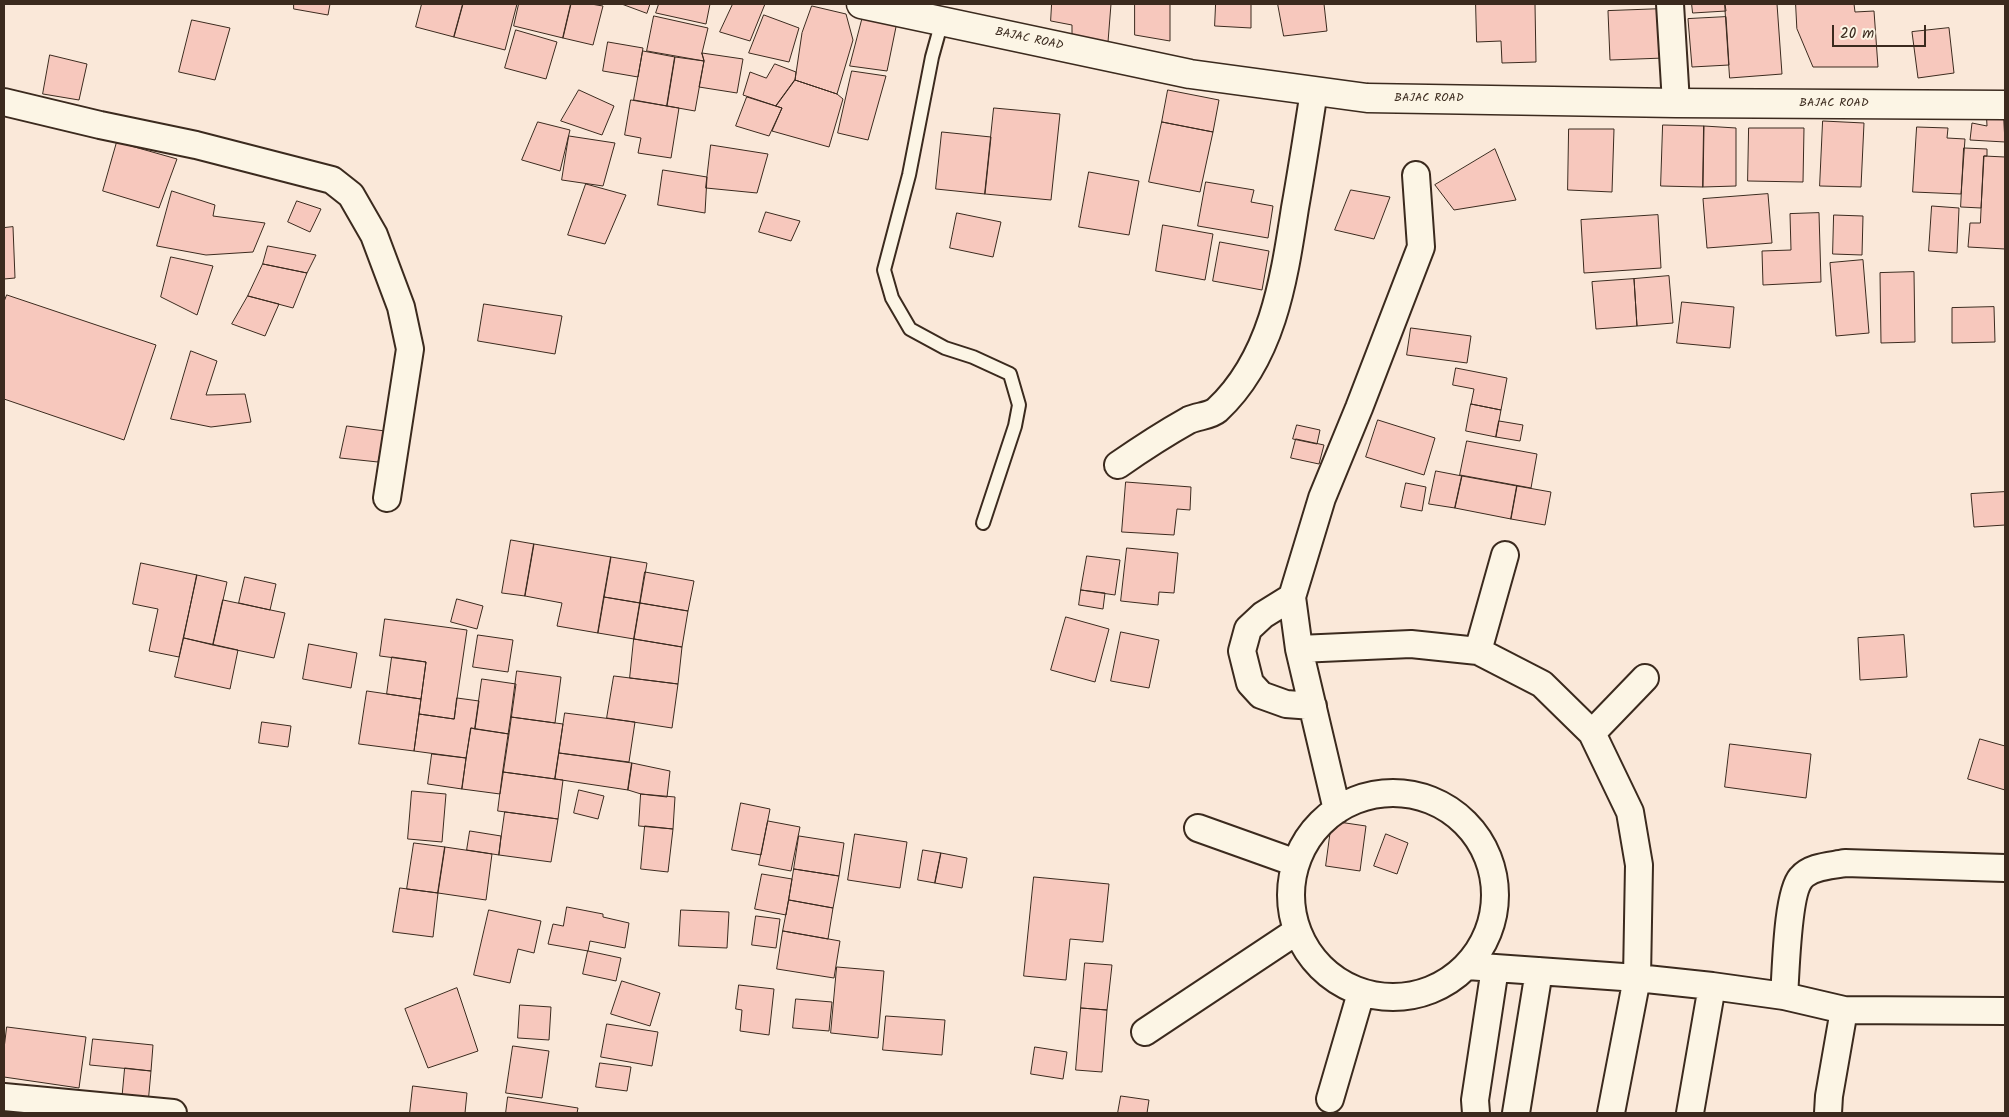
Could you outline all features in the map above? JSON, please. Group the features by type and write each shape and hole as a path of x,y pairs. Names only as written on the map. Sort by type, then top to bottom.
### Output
{"street":[{"name":"BAJAC ROAD","path":"862,4 1190,74 1368,98 2005,106"},
{"path":"1670,4 1676,103"},
{"path":"1118,465 1153,441 1192,419 1215,412 1241,385 1257,356 1269,329 1285,273 1314,91"},
{"path":"4,102 196,145 332,180 352,195 374,235 401,307 410,348 387,498"},
{"path":"1337,810 1299,649 1292,597 1322,498 1421,247 1416,175"},
{"path":"1478,651 1505,555"},
{"path":"1292,597 1263,615 1248,629 1242,651 1250,683 1261,695 1286,704 1313,706"},
{"path":"1299,649 1411,644 1478,651 1542,684 1592,733 1630,812 1639,865 1637,978 1611,1113"},
{"path":"1592,733 1645,678"},
{"path":"1380,794 1403,794 1426,798 1447,807 1465,821 1480,839 1490,859 1496,881 1496,904 1491,927 1481,948 1467,966 1450,980 1429,991 1407,996 1384,997 1361,993 1340,983 1322,970 1308,952 1297,931 1292,909 1291,886 1296,863 1305,843 1319,825 1337,810 1358,800 1380,794"},
{"path":"1198,828 1296,863"},
{"path":"1784,996 1792,898 1801,878 1820,867 1845,864 2005,868"},
{"path":"1145,1032 1297,931"},
{"path":"1467,966 1637,978 1712,986 1784,996 1844,1010 2005,1010"},
{"path":"1476,1113 1474,1100 1496,968"},
{"path":"1516,1113 1539,971"},
{"path":"1690,1113 1712,986"},
{"path":"1330,1099 1361,993"},
{"path":"1828,1113 1829,1096 1844,1010"},
{"path":"4,1097 173,1113"}],"lane":[{"path":"942,21 932,57 909,175 884,270 892,298 910,329 945,348 973,357 1010,374 1019,404 1015,426 983,523"}],"building":[{"path":"294,4 330,4 328,15 294,9"},
{"path":"422,4 463,4 454,37 416,27"},
{"path":"463,4 517,4 505,50 454,37"},
{"path":"519,4 571,4 563,38 514,26"},
{"path":"571,4 603,6 593,45 563,38"},
{"path":"622,4 650,4 647,13"},
{"path":"659,4 710,4 706,24 656,13"},
{"path":"733,4 765,4 750,41 720,32"},
{"path":"1052,4 1111,4 1108,42 1072,38 1072,25 1051,21"},
{"path":"1135,4 1170,4 1170,41 1135,35"},
{"path":"1216,4 1251,4 1251,28 1215,26"},
{"path":"1278,4 1324,4 1327,31 1284,36"},
{"path":"1476,4 1535,4 1536,62 1502,63 1501,41 1477,42"},
{"path":"1692,4 1725,4 1726,11 1693,13"},
{"path":"1725,4 1777,4 1782,74 1730,78"},
{"path":"1796,4 1854,4 1855,12 1874,11 1878,67 1813,67 1797,29"},
{"path":"812,6 846,14 853,40 837,94 795,80 802,33"},
{"path":"1662,9 1664,58 1610,60 1608,11"},
{"path":"764,15 799,28 789,62 749,53"},
{"path":"654,16 708,28 702,53 704,61 647,51"},
{"path":"863,16 897,22 887,71 850,66"},
{"path":"1726,17 1729,65 1692,67 1688,19"},
{"path":"192,20 230,28 215,80 179,72"},
{"path":"1949,28 1954,73 1918,78 1912,32"},
{"path":"516,30 557,42 546,79 505,68"},
{"path":"608,42 643,48 638,77 603,71"},
{"path":"643,51 675,57 667,106 634,100"},
{"path":"702,53 743,59 737,93 699,87 704,61"},
{"path":"50,55 87,64 79,100 43,94"},
{"path":"675,57 704,61 695,111 667,106"},
{"path":"775,64 796,72 795,80 776,106 743,95 750,72 766,78"},
{"path":"852,71 886,76 868,140 838,133"},
{"path":"795,80 837,94 843,99 829,147 772,131 782,108 776,106"},
{"path":"579,90 614,106 602,135 561,121"},
{"path":"1168,90 1219,100 1213,132 1162,122"},
{"path":"747,97 782,108 769,136 736,126"},
{"path":"631,100 679,108 671,158 638,153 641,138 625,135"},
{"path":"2003,105 2005,142 1970,140 1972,123 1987,126 1986,106"},
{"path":"994,108 1060,114 1051,200 985,194"},
{"path":"1823,121 1864,123 1861,187 1820,186"},
{"path":"538,122 570,130 560,171 522,160"},
{"path":"1162,122 1213,132 1200,192 1149,182"},
{"path":"1663,125 1704,126 1703,187 1661,186"},
{"path":"1704,126 1736,128 1736,186 1703,187"},
{"path":"1917,127 1948,128 1947,138 1965,139 1961,194 1913,192"},
{"path":"1749,128 1804,128 1803,182 1748,181"},
{"path":"1569,129 1614,129 1612,192 1568,190"},
{"path":"942,132 991,137 985,194 936,189"},
{"path":"569,136 615,143 603,186 562,180"},
{"path":"117,142 177,159 159,208 103,191"},
{"path":"711,145 768,154 757,193 706,188"},
{"path":"1964,148 1987,149 1987,156 1984,156 1981,208 1961,207"},
{"path":"1495,149 1516,200 1454,210 1435,185"},
{"path":"1984,156 2005,157 2005,249 1968,247 1970,223 1980,223"},
{"path":"663,170 707,177 705,213 658,205"},
{"path":"1089,172 1139,181 1129,235 1079,227"},
{"path":"1206,182 1254,190 1251,202 1273,206 1268,238 1198,226"},
{"path":"586,184 626,195 605,244 568,235"},
{"path":"1351,190 1390,197 1374,239 1335,230"},
{"path":"172,191 215,205 213,216 265,223 253,252 206,255 157,246"},
{"path":"1768,194 1772,243 1707,248 1703,199"},
{"path":"297,201 321,209 310,232 288,222"},
{"path":"1932,206 1959,208 1957,253 1929,251"},
{"path":"766,212 800,221 791,241 759,232"},
{"path":"957,213 1001,222 993,257 950,248"},
{"path":"1819,213 1821,282 1763,285 1762,251 1791,250 1790,214"},
{"path":"1658,215 1661,268 1584,273 1581,220"},
{"path":"1834,215 1863,216 1862,255 1833,254"},
{"path":"1163,225 1213,234 1205,280 1156,271"},
{"path":"13,227 15,278 4,279 4,228"},
{"path":"1220,242 1269,251 1262,290 1213,281"},
{"path":"268,246 316,255 307,273 263,264"},
{"path":"171,257 213,266 197,315 161,297"},
{"path":"1863,260 1869,333 1836,336 1830,263"},
{"path":"263,264 307,273 293,308 248,296"},
{"path":"1914,272 1915,342 1881,343 1880,273"},
{"path":"1669,276 1673,323 1637,326 1634,279"},
{"path":"1634,279 1637,326 1596,329 1592,282"},
{"path":"7,295 156,345 124,440 4,399 4,302"},
{"path":"248,296 279,304 265,336 232,324"},
{"path":"1682,302 1734,307 1730,348 1677,343"},
{"path":"484,304 562,316 555,354 478,341"},
{"path":"1994,307 1995,342 1952,343 1952,308"},
{"path":"1411,328 1471,336 1467,363 1407,355"},
{"path":"191,351 217,361 206,395 245,394 251,422 211,427 171,419"},
{"path":"1456,368 1507,378 1501,410 1471,404 1474,389 1453,385"},
{"path":"1471,404 1501,410 1496,437 1466,431"},
{"path":"1378,420 1435,438 1424,475 1366,457"},
{"path":"1499,421 1523,425 1520,441 1496,437"},
{"path":"1297,425 1320,430 1317,444 1293,439"},
{"path":"347,426 385,431 378,462 340,458"},
{"path":"1296,439 1324,445 1319,464 1291,458"},
{"path":"1467,441 1537,454 1531,488 1460,475"},
{"path":"1436,471 1462,476 1455,508 1429,504"},
{"path":"1462,476 1517,486 1511,519 1455,508"},
{"path":"1126,482 1191,487 1190,510 1177,509 1174,535 1122,532"},
{"path":"1406,483 1426,487 1422,511 1401,507"},
{"path":"1517,486 1551,492 1545,525 1511,519"},
{"path":"2005,492 2005,525 1974,527 1971,494"},
{"path":"511,540 534,544 525,596 502,593"},
{"path":"534,544 611,557 598,633 557,626 562,603 525,596"},
{"path":"1127,548 1178,553 1174,593 1159,592 1158,605 1121,601"},
{"path":"1087,556 1120,560 1115,595 1081,590"},
{"path":"611,557 647,563 640,603 604,597"},
{"path":"141,563 197,575 179,657 149,651 158,609 133,604"},
{"path":"645,572 694,581 688,611 640,603"},
{"path":"197,575 227,582 213,645 184,638"},
{"path":"245,577 276,584 270,610 239,603"},
{"path":"1081,590 1105,593 1103,609 1079,605"},
{"path":"604,597 640,603 634,639 598,633"},
{"path":"457,599 483,606 477,629 451,622"},
{"path":"223,600 285,613 274,658 213,645"},
{"path":"640,603 688,611 682,647 634,639"},
{"path":"1066,617 1109,629 1095,682 1051,670"},
{"path":"385,619 467,630 454,719 419,714 426,662 380,656"},
{"path":"1121,632 1159,640 1149,688 1111,681"},
{"path":"478,635 513,640 508,672 473,667"},
{"path":"1904,635 1907,677 1860,680 1858,638"},
{"path":"184,638 238,650 230,689 175,677"},
{"path":"634,639 682,647 678,684 630,678"},
{"path":"309,644 357,653 351,688 303,679"},
{"path":"392,657 426,662 421,699 387,694"},
{"path":"517,671 561,677 555,723 511,717"},
{"path":"614,676 678,684 672,728 607,718"},
{"path":"482,679 516,684 509,734 475,729"},
{"path":"367,691 421,699 414,751 359,744"},
{"path":"457,698 479,701 475,729 471,728 466,758 414,751 419,714 454,719"},
{"path":"565,713 635,722 629,762 559,753"},
{"path":"511,717 563,724 555,779 503,772"},
{"path":"262,722 291,726 288,747 259,743"},
{"path":"471,728 509,734 500,794 462,789"},
{"path":"1980,739 2005,746 2005,790 1968,779"},
{"path":"1730,744 1811,754 1806,798 1725,787"},
{"path":"559,753 632,763 628,790 555,779"},
{"path":"432,754 466,758 462,789 428,784"},
{"path":"632,763 670,771 667,797 641,794 628,790"},
{"path":"503,772 563,780 558,819 498,811"},
{"path":"579,790 604,796 598,819 574,813"},
{"path":"412,791 446,794 442,842 408,839"},
{"path":"641,794 675,797 673,829 639,826"},
{"path":"741,803 770,809 761,855 732,850"},
{"path":"505,812 558,819 551,862 499,855"},
{"path":"768,821 800,827 791,871 759,865"},
{"path":"1332,821 1366,826 1360,871 1326,866"},
{"path":"645,826 673,829 668,872 641,869"},
{"path":"470,831 501,836 499,855 467,850"},
{"path":"855,834 907,842 900,888 848,880"},
{"path":"1386,834 1408,843 1397,874 1374,866"},
{"path":"799,836 844,843 839,876 794,869"},
{"path":"414,843 445,847 438,893 407,889"},
{"path":"445,847 492,854 486,900 438,893"},
{"path":"923,850 941,853 935,883 918,880"},
{"path":"941,853 967,858 962,888 935,883"},
{"path":"794,869 839,876 833,908 789,900"},
{"path":"762,874 792,879 786,915 755,909"},
{"path":"1034,877 1109,884 1103,942 1070,939 1066,980 1024,976"},
{"path":"400,888 438,893 433,937 393,932"},
{"path":"789,900 833,908 828,939 783,931"},
{"path":"567,907 603,914 603,917 629,923 625,948 590,941 588,951 548,944 553,924 563,926"},
{"path":"489,910 541,921 534,953 518,949 510,983 474,975"},
{"path":"681,910 729,912 727,948 679,946"},
{"path":"756,916 780,919 776,948 752,945"},
{"path":"783,931 840,941 834,978 777,969"},
{"path":"588,951 621,958 616,981 583,974"},
{"path":"1085,963 1112,965 1107,1010 1081,1008"},
{"path":"837,967 884,971 878,1038 831,1033"},
{"path":"622,981 660,993 650,1026 611,1014"},
{"path":"739,985 774,989 769,1035 740,1031 742,1010 736,1009"},
{"path":"457,988 478,1051 428,1068 405,1009"},
{"path":"796,999 832,1002 829,1031 793,1028"},
{"path":"520,1005 551,1007 549,1040 518,1038"},
{"path":"1081,1008 1107,1010 1102,1072 1076,1070"},
{"path":"886,1016 945,1020 942,1055 883,1050"},
{"path":"607,1024 658,1032 652,1066 601,1057"},
{"path":"7,1027 86,1037 79,1088 4,1077 4,1049"},
{"path":"93,1039 153,1045 151,1071 90,1065"},
{"path":"513,1046 549,1051 542,1098 506,1093"},
{"path":"1035,1047 1067,1052 1063,1079 1031,1074"},
{"path":"600,1063 631,1067 627,1091 596,1087"},
{"path":"125,1068 151,1071 148,1104 122,1101"},
{"path":"413,1086 467,1093 465,1113 410,1113"},
{"path":"1121,1096 1149,1100 1147,1113 1118,1113"},
{"path":"508,1097 578,1108 577,1113 506,1113"}]}
